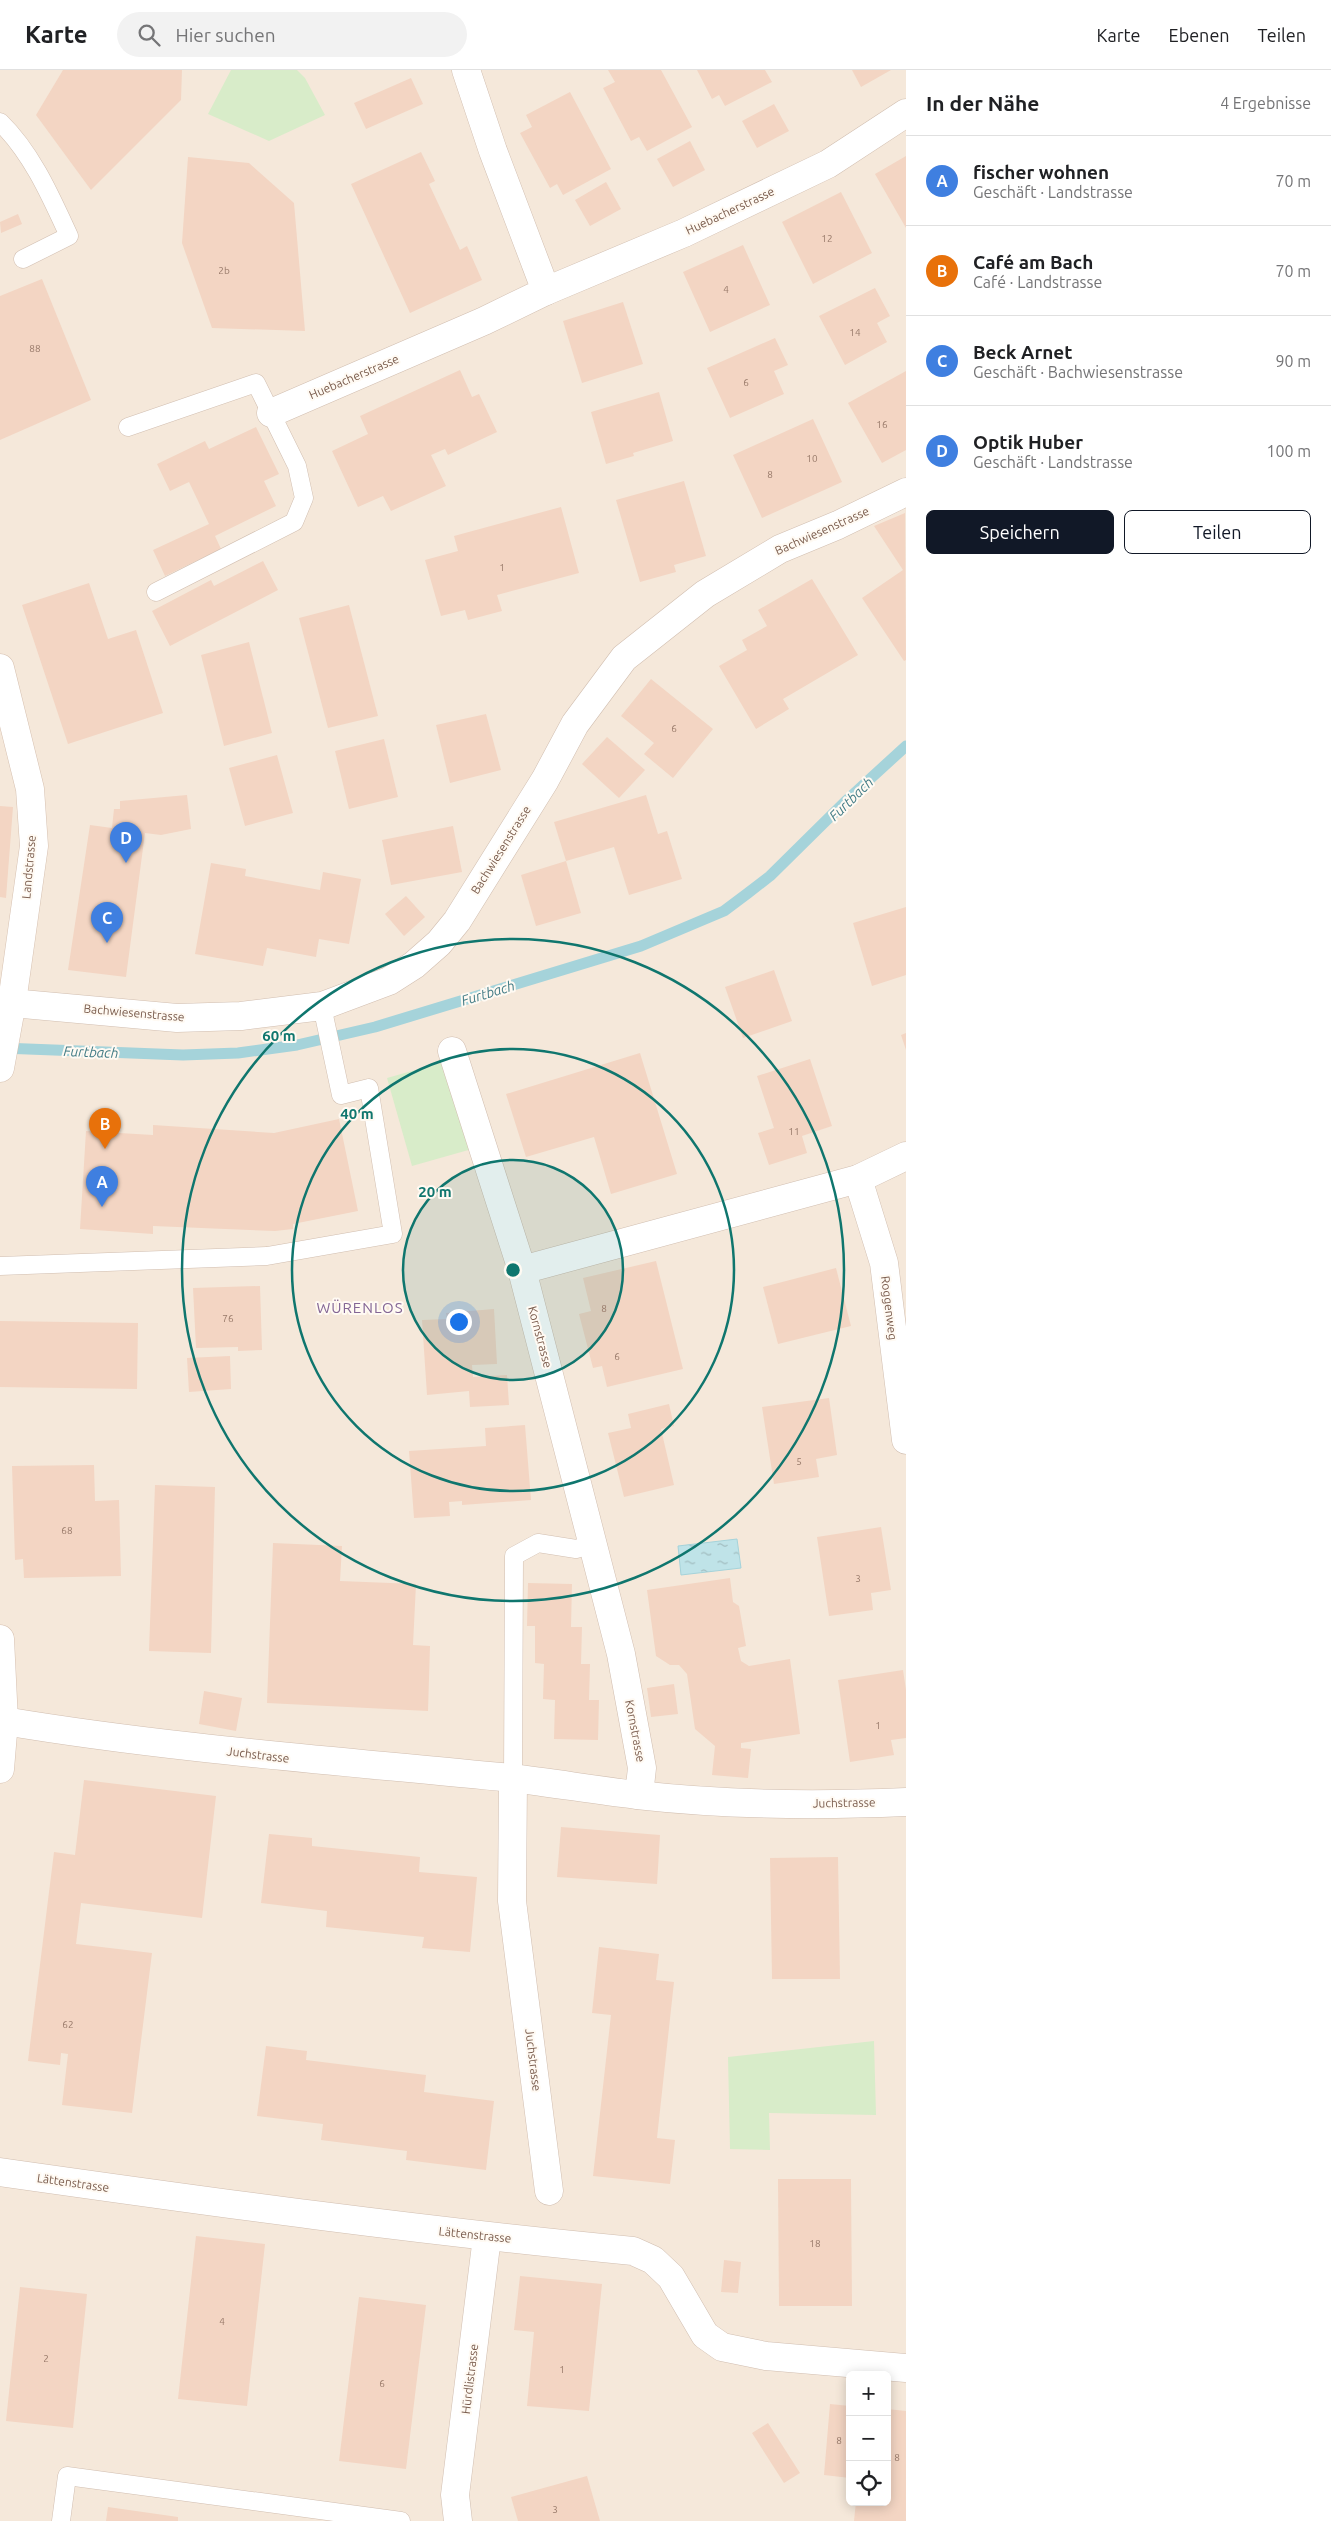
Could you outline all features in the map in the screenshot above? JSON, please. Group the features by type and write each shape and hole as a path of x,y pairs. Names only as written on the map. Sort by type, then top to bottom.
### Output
{"street":[{"path":"466,70 496,160 546,291"},
{"name":"Huebacherstrasse","path":"271,413 484,321 546,291 684,233 828,164 906,113"},
{"name":"Bachwiesenstrasse","path":"6,1010 177,1018 323,1013 389,981 414,965 439,943 457,921 545,780 575,724 624,658 705,594 780,549 838,525 906,492"},
{"name":"Landstrasse","path":"0,668 30,789 34,846 6,1010 0,1068"},
{"name":"Kornstrasse","path":"452,1051 522,1270 594,1544 621,1654 642,1768 639,1795"},
{"path":"522,1270 858,1178 906,1156"},
{"name":"Roggenweg","path":"858,1178 884,1263 906,1440"},
{"path":"0,1638 4,1721 0,1770"},
{"name":"Juchstrasse","path":"4,1721 69,1732 291,1759 513,1778 639,1795 754,1803 906,1802"},
{"name":"Juchstrasse","path":"513,1778 512,1901 550,2191"},
{"name":"Lättenstrasse","path":"0,2172 487,2238 633,2251 653,2260 671,2277 705,2335 722,2347 766,2356 906,2368"},
{"name":"Hürdlistrasse","path":"458,2521 455,2495 487,2238"}],"lane":[{"path":"0,122 10,132 47,187 69,236 24,259"},
{"path":"128,427 256,382 297,466 304,498 294,522 156,592"},
{"path":"0,1266 267,1256 393,1234 369,1088 341,1095 323,1013"},
{"path":"513,1778 514,1556 538,1543 576,1549 594,1544"},
{"path":"61,2521 66,2476 401,2521"}],"shaded area":[{"path":"0,70 906,70 906,2521 0,2521"}],"green space":[{"path":"231,70 297,70 305,78 325,115 269,141 208,114"},
{"path":"447,1061 472,1149 412,1166 387,1078"},
{"path":"874,2041 876,2115 769,2113 770,2150 730,2149 728,2057"}],"water":[{"path":"737,1539 741,1568 681,1575 678,1546"}],"building":[{"path":"63,70 182,70 181,100 91,190 36,115"},
{"path":"608,70 661,70 692,127 647,151 639,137 631,141 603,88 615,82"},
{"path":"697,70 765,70 772,82 725,106 719,95 712,99"},
{"path":"852,70 891,70 861,87"},
{"path":"411,78 423,104 366,129 354,103"},
{"path":"570,92 611,169 563,195 557,184 550,188 520,133 532,127 526,115"},
{"path":"774,104 789,131 757,148 742,121"},
{"path":"690,141 705,170 673,187 657,159"},
{"path":"421,152 435,181 429,184 460,250 467,246 482,280 410,313 351,184"},
{"path":"906,156 906,228 875,174"},
{"path":"188,157 249,163 294,203 305,331 212,328 182,243"},
{"path":"606,182 621,209 590,226 575,200"},
{"path":"841,192 872,253 813,284 782,222"},
{"path":"18,214 22,224 1,233 0,222"},
{"path":"743,245 770,305 710,332 683,272"},
{"path":"42,279 91,400 0,440 0,296"},
{"path":"875,288 890,316 877,323 887,342 845,365 819,316"},
{"path":"623,302 643,364 582,383 563,321"},
{"path":"775,338 788,365 774,371 784,394 730,418 707,368"},
{"path":"460,370 472,397 479,394 497,432 448,455 445,449 431,455 446,486 391,511 383,496 358,507 332,451 368,434 360,416"},
{"path":"906,371 906,450 882,463 848,403"},
{"path":"659,392 673,441 633,453 634,456 606,464 591,412"},
{"path":"813,419 842,482 762,518 733,455"},
{"path":"256,427 279,474 264,481 276,506 215,536 221,549 165,576 153,550 209,524 189,482 170,491 157,464 205,441 209,449"},
{"path":"684,481 706,556 674,565 676,572 640,582 616,500"},
{"path":"561,507 579,573 497,595 502,611 468,620 465,610 441,616 425,560 458,551 454,536"},
{"path":"905,513 906,660 904,661 862,598 903,570 874,526"},
{"path":"263,561 278,590 170,646 152,611 211,580 214,586"},
{"path":"812,579 858,655 783,699 789,709 756,729 719,666 747,650 742,640 767,626 758,610"},
{"path":"89,583 108,639 136,630 163,713 68,744 22,605"},
{"path":"349,605 378,716 328,728 299,618"},
{"path":"249,642 272,733 224,746 201,655"},
{"path":"651,679 713,729 673,778 644,754 654,743 621,716"},
{"path":"486,714 501,770 450,783 436,725"},
{"path":"607,737 645,770 619,798 582,764"},
{"path":"384,739 398,797 349,809 335,751"},
{"path":"277,755 293,813 245,826 229,768"},
{"path":"187,795 191,829 161,835 145,833 126,977 68,970 90,825 112,828 114,809 120,809 120,801"},
{"path":"646,795 658,834 667,831 682,879 629,895 614,847 566,861 554,822"},
{"path":"0,806 13,807 6,898 0,897"},
{"path":"453,826 462,872 391,885 382,840"},
{"path":"566,861 581,913 536,926 521,875"},
{"path":"211,863 246,869 245,876 320,890 323,872 361,879 349,944 319,939 316,957 267,948 263,966 195,954"},
{"path":"406,896 425,917 404,936 385,914"},
{"path":"906,907 906,975 872,986 853,923"},
{"path":"774,970 792,1021 743,1038 725,987"},
{"path":"906,1033 906,1050 901,1035"},
{"path":"640,1053 677,1174 611,1194 594,1137 526,1157 506,1094"},
{"path":"810,1059 832,1126 802,1136 807,1153 769,1165 758,1133 774,1128 757,1076"},
{"path":"339,1119 358,1211 293,1224 293,1229 275,1231 153,1226 153,1234 80,1229 86,1131 153,1135 153,1125 274,1133"},
{"path":"656,1261 683,1369 607,1387 602,1366 593,1368 579,1314 591,1311 583,1278"},
{"path":"836,1268 851,1326 778,1344 763,1287"},
{"path":"260,1286 262,1350 238,1351 238,1347 196,1348 193,1288"},
{"path":"494,1309 497,1364 472,1365 473,1377 507,1375 509,1405 470,1407 469,1391 427,1395 422,1320 447,1319 446,1313"},
{"path":"0,1321 138,1323 137,1389 0,1387"},
{"path":"230,1356 231,1389 189,1392 187,1358"},
{"path":"829,1398 837,1455 816,1459 819,1477 774,1484 762,1407"},
{"path":"669,1404 674,1426 661,1429 674,1485 624,1497 608,1433 631,1428 628,1414"},
{"path":"525,1425 531,1500 462,1505 462,1501 449,1502 450,1516 414,1518 409,1451 486,1446 485,1428"},
{"path":"94,1465 95,1501 119,1500 121,1576 24,1578 23,1559 15,1560 12,1466"},
{"path":"155,1485 215,1487 211,1653 149,1651"},
{"path":"881,1527 891,1590 871,1593 873,1610 829,1616 817,1537"},
{"path":"273,1543 342,1546 340,1581 416,1584 413,1645 430,1646 428,1711 267,1703"},
{"path":"730,1578 733,1602 739,1606 746,1646 738,1648 741,1661 749,1666 790,1659 800,1734 741,1743 741,1748 751,1749 748,1778 712,1775 715,1746 695,1729 687,1674 679,1665 670,1665 656,1656 647,1590"},
{"path":"528,1583 572,1584 571,1627 582,1627 581,1664 590,1664 589,1700 599,1700 598,1740 554,1739 555,1700 543,1699 544,1664 535,1663 535,1626 527,1626"},
{"path":"903,1670 906,1690 906,1738 891,1740 894,1755 850,1762 838,1680"},
{"path":"674,1684 678,1714 651,1717 647,1688"},
{"path":"204,1691 242,1698 236,1731 199,1724"},
{"path":"84,1780 216,1796 202,1918 81,1903 76,1944 152,1953 132,2113 62,2105 68,2054 61,2053 60,2065 28,2061 54,1852 75,1855"},
{"path":"561,1827 660,1835 657,1884 557,1877"},
{"path":"269,1834 312,1838 312,1846 420,1857 419,1872 477,1877 470,1952 422,1948 424,1937 326,1927 327,1911 261,1903"},
{"path":"838,1857 840,1979 772,1979 770,1858"},
{"path":"599,1947 659,1954 656,1980 674,1982 657,2138 675,2140 670,2184 593,2176 611,2015 592,2013"},
{"path":"266,2046 307,2051 306,2060 426,2075 424,2092 494,2101 486,2170 406,2160 407,2151 321,2140 323,2124 257,2116"},
{"path":"778,2179 851,2179 852,2306 779,2306"},
{"path":"196,2236 265,2244 247,2406 178,2399"},
{"path":"724,2260 741,2262 738,2293 721,2292"},
{"path":"520,2276 602,2284 589,2411 527,2406 534,2332 514,2330"},
{"path":"20,2287 87,2294 73,2428 6,2421"},
{"path":"359,2297 426,2305 406,2469 339,2461"},
{"path":"830,2404 846,2406 846,2478 824,2475"},
{"path":"891,2409 906,2411 906,2521 854,2521 856,2506 891,2506"},
{"path":"768,2423 800,2473 784,2483 752,2433"},
{"path":"587,2476 600,2521 518,2521 511,2497"},
{"path":"108,2507 178,2517 178,2521 106,2521"}],"waterway":[{"name":"Furtbach","path":"2,1048 183,1055 238,1053 297,1045 375,1027 641,946 724,911 748,893 770,876 847,800 906,746"}],"place":[{"name":"Optik Huber","path":"126,863"},
{"name":"Beck Arnet","path":"107,943"},
{"name":"Café am Bach","path":"105,1149"},
{"name":"fischer wohnen","path":"102,1207"}],"district":[{"name":"WÜRENLOS","path":"360,1308"}]}
